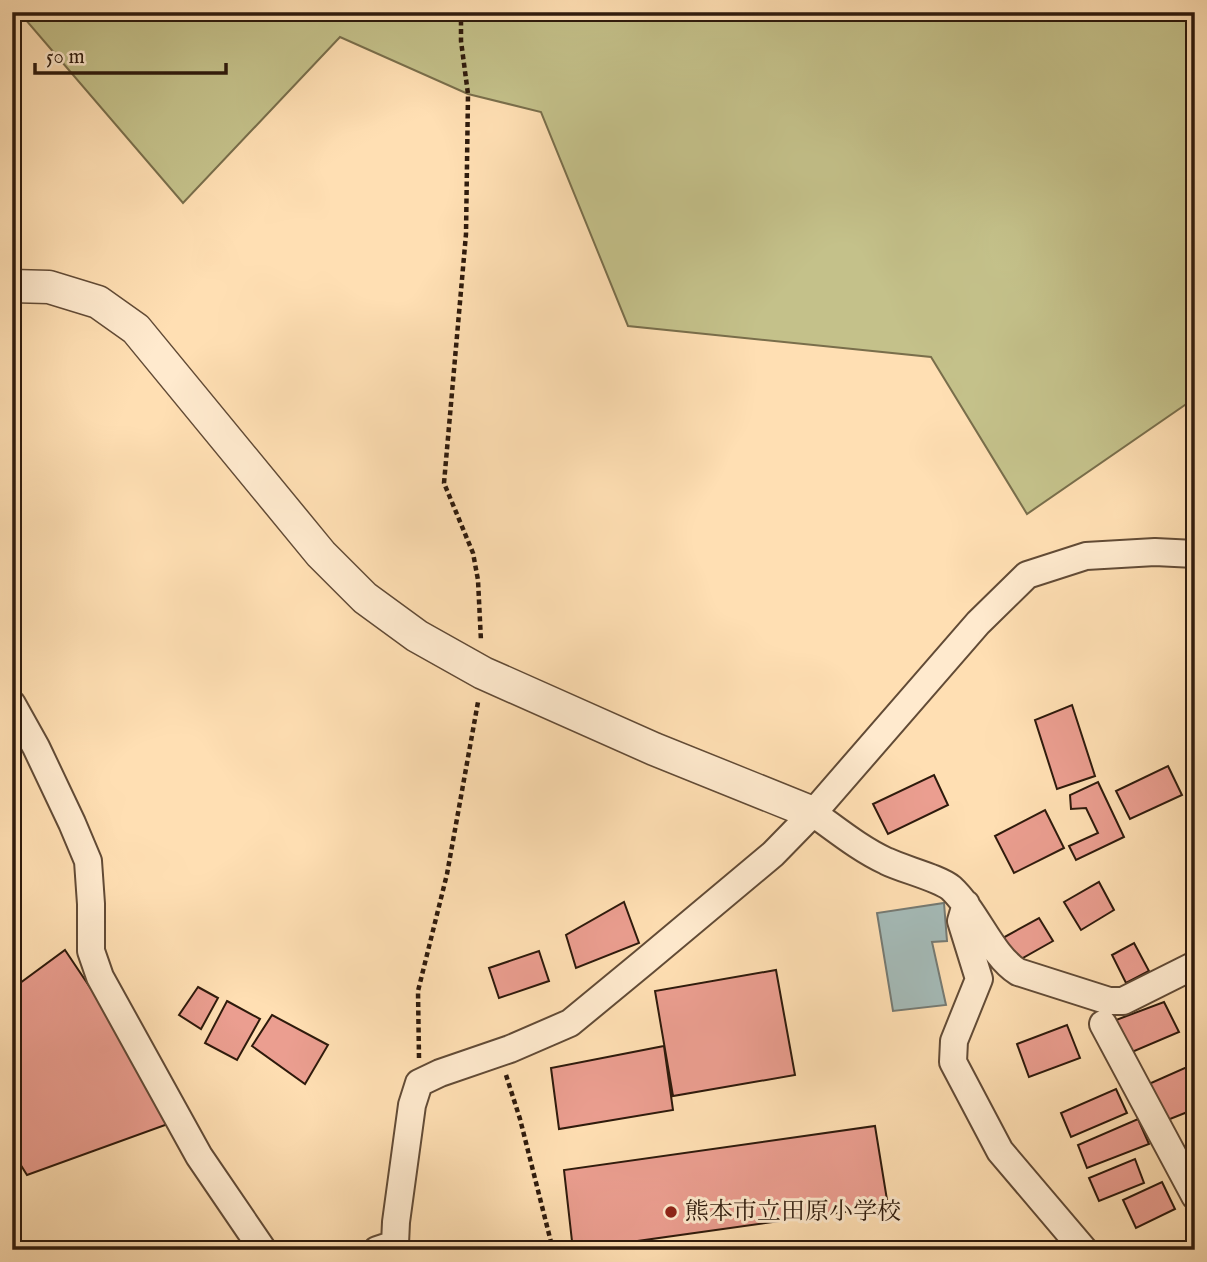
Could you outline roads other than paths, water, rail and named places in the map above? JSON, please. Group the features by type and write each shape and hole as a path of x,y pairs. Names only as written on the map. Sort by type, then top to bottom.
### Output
{"street":[{"path":"12,286 49,287 98,302 136,329 312,544 365,598 417,636 483,673 654,749 814,813 884,861 948,886 966,904 1007,965 1018,972 1110,1001 1123,1001 1195,965"},
{"path":"390,1248 412,1105 419,1083 570,1023 773,854 814,813 978,623 1027,575 1086,556 1155,552 1195,554"},
{"path":"12,704 36,747 88,861 91,951 100,977 199,1156 263,1250"},
{"path":"966,904 961,921 979,979 954,1041 953,1062 1000,1151 1084,1250"},
{"path":"1103,1024 1195,1196"}],"water":[{"path":"944,903 947,941 932,942 946,1005 893,1011 877,913"}],"place":[{"name":"熊本市立田原小学校","path":"671,1212"}]}
